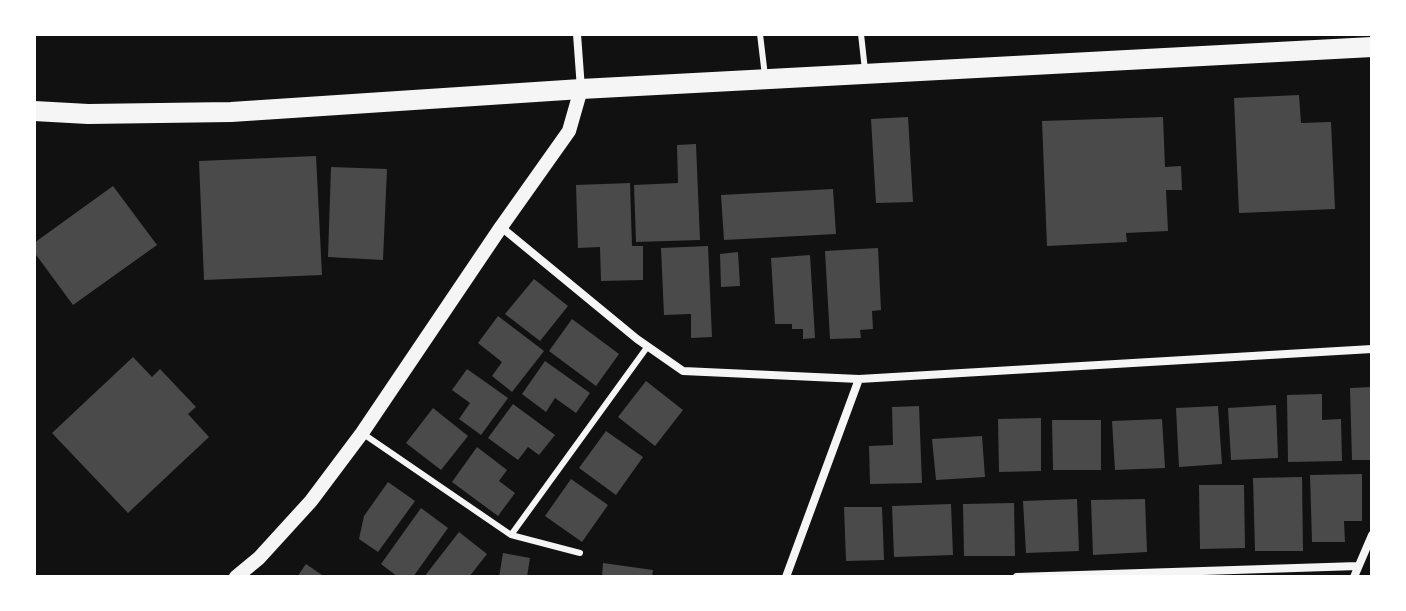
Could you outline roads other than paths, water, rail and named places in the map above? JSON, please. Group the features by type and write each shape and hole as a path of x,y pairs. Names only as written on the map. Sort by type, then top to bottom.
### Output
{"main road":[{"path":"34,111 88,114 231,112 581,89 1372,47"}],"street":[{"path":"236,577 259,558 311,501 362,433 569,131 581,89 577,34"},
{"path":"501,227 683,371 859,379 1372,349"},
{"path":"786,577 859,379"},
{"path":"1354,577 1372,535"},
{"path":"1017,577 1358,566"}],"lane":[{"path":"760,34 766,80"},
{"path":"861,34 866,75"},
{"path":"511,535 648,346"},
{"path":"362,433 511,535 580,553"}]}
